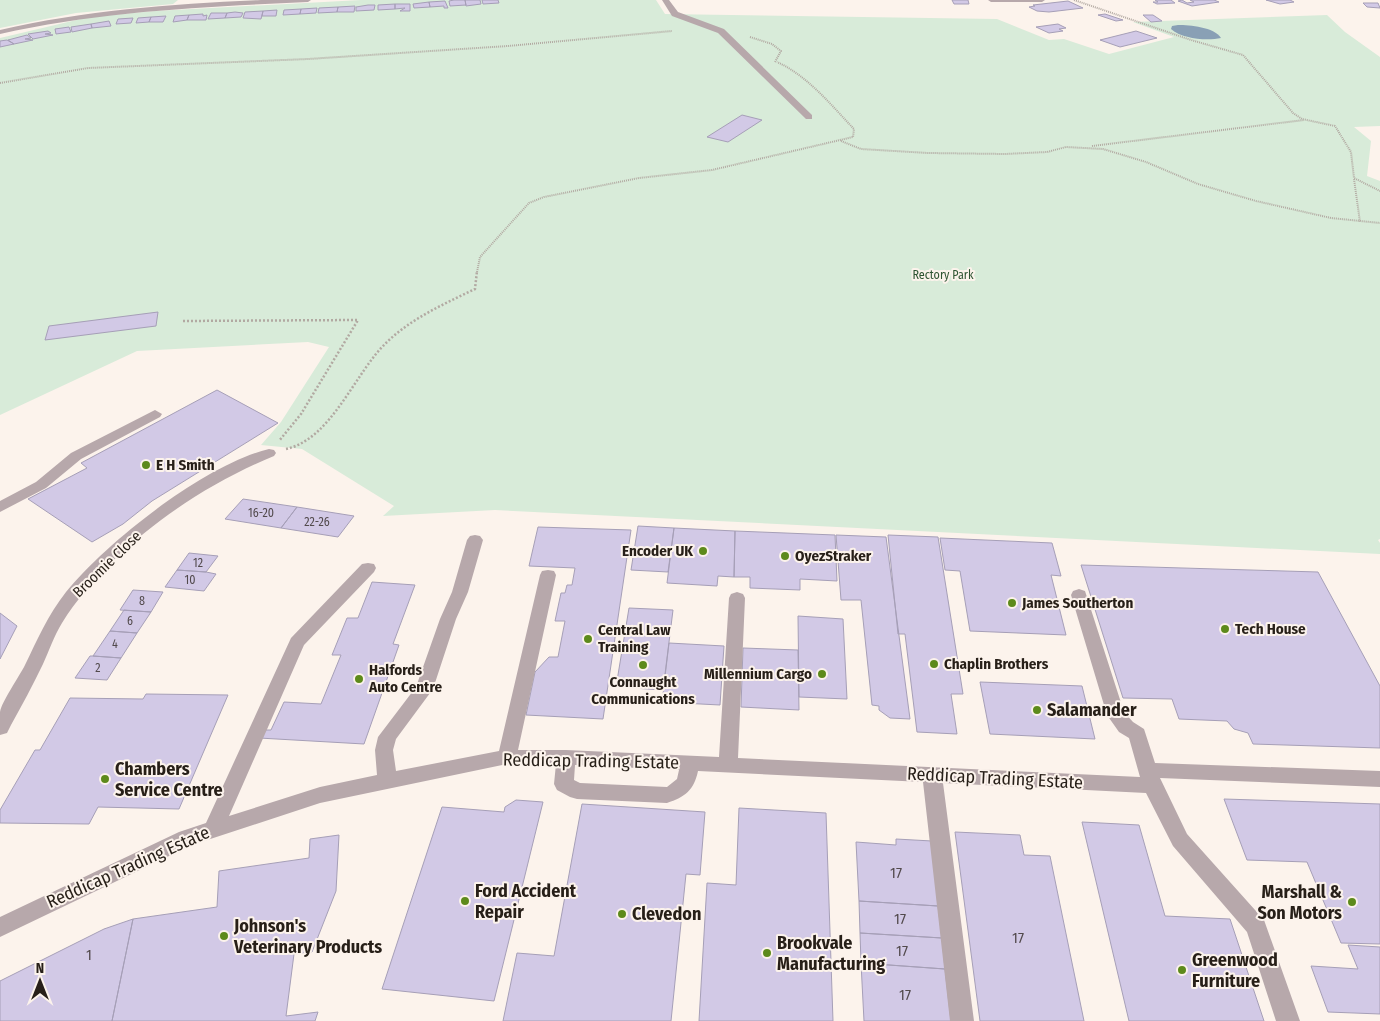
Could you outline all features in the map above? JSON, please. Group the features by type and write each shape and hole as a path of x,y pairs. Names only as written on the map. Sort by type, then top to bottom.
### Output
{"street":[{"path":"156,8 167,0"},
{"path":"0,32 74,17 156,8 220,2 308,0"},
{"path":"665,0 675,14 721,30 778,84 809,117"},
{"path":"992,2 1042,0"},
{"path":"1021,1 1026,10"},
{"path":"0,507 40,486 76,456 155,414"},
{"name":"Broomie Close","path":"0,728 21,691 55,620 79,587 133,536 191,494 235,467 268,453"},
{"path":"387,780 384,750 387,737 424,689 448,619 460,592 476,540"},
{"path":"214,828 297,642 368,568"},
{"path":"506,758 548,575"},
{"path":"1079,595 1116,715 1126,727 1137,734 1150,777 1180,840 1256,927 1288,1021"},
{"path":"728,765 737,598"},
{"name":"Reddicap Trading Estate","path":"0,927 160,850 214,828 320,795 387,780 506,758 566,758 932,775 1380,779"},
{"path":"566,758 564,784 577,791 675,794 686,783 690,764"},
{"path":"932,775 962,1021"}],"path":[{"path":"1074,0 1191,40 1243,55 1293,113 1306,120 1335,126 1351,152 1360,222"},
{"path":"0,82 88,68 308,59 460,49 674,30"},
{"path":"840,140 862,149 928,153 1005,154 1047,152 1066,147 1306,120"},
{"path":"268,453 296,447 324,426 386,343 422,315 475,289 478,279 475,267 480,257 529,203 559,194 639,178 712,170 853,137"},
{"path":"1086,146 1146,162 1198,184 1256,201 1332,218 1380,223"},
{"path":"1354,178 1380,191"},
{"path":"183,321 358,320 302,414 268,453"}],"green space":[{"path":"0,0 178,0 173,4 76,13 0,28"},
{"name":"Rectory Park","path":"361,0 656,0 665,14 997,19 1049,40 1064,39 1109,54 1174,37 1133,22 1327,15 1345,32 1380,57 1380,126 1354,127 1371,141 1367,176 1380,181 1380,539 1378,540 1380,543 1380,554 495,510 383,516 394,506 302,449 261,445 281,422 329,347 308,342 137,351 0,415 0,38 89,17 155,11"}],"water":[{"path":"1178,25 1207,29 1218,34 1221,38 1202,39 1181,35 1171,29 1172,26"}],"building":[{"path":"465,0 466,5 450,6 449,1"},
{"path":"465,0 480,0 481,4 466,6"},
{"path":"482,0 498,0 499,3 483,4"},
{"path":"952,0 968,0 969,4 954,4"},
{"path":"1155,0 1171,0 1175,3 1157,4 1153,2 1158,2"},
{"path":"1182,0 1187,3 1194,2 1190,0 1214,0 1219,2 1192,6 1178,1"},
{"path":"1266,0 1290,0 1294,2 1280,4"},
{"path":"445,1 448,8 444,8 444,6 430,7 429,2"},
{"path":"1068,1 1083,8 1049,12 1037,11 1029,7 1035,6 1033,5"},
{"path":"429,2 430,7 414,8 413,4"},
{"path":"1363,3 1378,3 1380,8 1367,7"},
{"path":"395,4 395,9 378,10 378,5"},
{"path":"395,4 410,4 410,11 400,11 405,8 395,9"},
{"path":"375,5 374,10 356,11 356,7"},
{"path":"355,6 354,12 337,12 338,7"},
{"path":"338,7 337,12 318,13 319,8"},
{"path":"317,8 316,13 300,14 301,9"},
{"path":"301,9 300,14 283,15 284,10"},
{"path":"277,10 276,16 262,16 263,11"},
{"path":"263,11 261,19 243,18 245,12"},
{"path":"211,13 227,13 225,18 208,19"},
{"path":"227,13 243,13 241,17 225,18"},
{"path":"203,14 203,16 207,15 206,20 187,20 189,15"},
{"path":"1105,14 1123,20 1116,21 1098,15"},
{"path":"189,15 187,20 173,22 175,16"},
{"path":"1143,15 1153,15 1162,21 1151,22"},
{"path":"166,16 163,22 149,22 151,17"},
{"path":"151,17 149,22 136,23 138,18"},
{"path":"133,18 131,23 116,24 118,19"},
{"path":"109,21 111,26 92,28 91,24"},
{"path":"91,24 92,28 72,32 71,27"},
{"path":"1058,24 1066,28 1059,29 1063,31 1049,33 1036,27"},
{"path":"69,27 71,32 56,34 55,29"},
{"path":"48,31 51,33 45,34 53,35 33,39 28,34"},
{"path":"1136,31 1157,38 1120,47 1100,40"},
{"path":"27,35 31,38 25,39 33,40 14,44 8,40"},
{"path":"7,40 14,44 0,47 0,41"},
{"path":"742,115 762,120 728,142 707,137"},
{"path":"158,312 156,326 45,340 49,326"},
{"name":"E H Smith","path":"217,390 278,423 152,501 123,524 92,542 28,499 87,468 81,463"},
{"path":"243,499 297,507 281,528 225,519"},
{"path":"297,507 354,516 338,537 281,528"},
{"path":"638,526 674,528 668,572 631,570"},
{"name":"Central Law Training","path":"538,527 631,530 603,719 526,715 535,672 549,657 558,657 565,621 555,621 561,593 565,593 567,585 572,585 575,568 529,566"},
{"name":"Encoder UK","path":"674,528 735,531 734,577 718,576 717,586 667,583"},
{"name":"OyezStraker","path":"735,531 835,535 837,581 800,579 800,590 750,588 750,577 734,577"},
{"path":"836,535 886,537 910,719 890,718 879,710 879,706 872,705 861,600 841,600"},
{"name":"Chaplin Brothers","path":"888,535 938,537 963,694 951,694 957,734 917,732 905,634 898,634"},
{"name":"James Southerton","path":"940,538 1052,543 1061,576 1051,575 1066,635 970,631 960,571 945,570"},
{"path":"189,553 218,556 206,572 177,570"},
{"name":"Tech House","path":"1081,565 1318,572 1380,686 1380,748 1253,744 1248,733 1234,729 1227,721 1179,719 1172,699 1123,698"},
{"path":"177,570 216,574 204,591 165,587"},
{"name":"Halfords Auto Centre","path":"372,582 415,585 393,644 399,645 364,744 259,738 263,730 271,730 284,702 321,704 341,655 332,655 347,618 358,618"},
{"path":"133,590 163,592 151,612 120,610"},
{"name":"Connaught Communications","path":"629,608 673,610 663,690 616,687"},
{"path":"124,610 151,612 137,633 110,631"},
{"path":"0,613 17,626 0,659"},
{"name":"Millennium Cargo","path":"798,616 843,619 847,699 799,697"},
{"path":"110,631 137,633 121,658 93,656"},
{"path":"669,643 724,646 720,705 662,702"},
{"path":"743,648 798,650 799,710 741,707"},
{"path":"90,656 121,658 107,680 75,678"},
{"name":"Salamander","path":"980,682 1082,686 1095,739 990,734"},
{"name":"Chambers Service Centre","path":"146,694 228,695 179,809 98,807 89,824 0,823 0,810 35,750 40,750 70,698 143,699"},
{"name":"Marshall & Son Motors","path":"1224,799 1380,804 1380,944 1341,943 1307,862 1247,860"},
{"name":"Ford Accident Repair","path":"516,800 543,802 494,1001 382,989 442,807 504,812 505,807"},
{"name":"Clevedon","path":"582,804 705,812 700,875 686,874 671,1021 503,1021 517,953 554,956"},
{"name":"Brookvale Manufacturing","path":"739,808 826,813 833,1021 699,1021 707,883 736,885"},
{"name":"Greenwood Furniture","path":"1082,822 1139,825 1165,916 1230,919 1264,1021 1129,1021"},
{"path":"955,832 1020,835 1024,855 1050,856 1084,1021 980,1021"},
{"name":"Johnson's Veterinary Products","path":"339,835 336,891 312,952 294,954 286,1016 318,1012 315,1021 112,1021 133,919 217,907 219,871 309,858 310,839"},
{"path":"896,839 932,841 938,906 859,901 856,842 896,845"},
{"path":"859,901 938,906 942,938 860,933"},
{"path":"133,919 112,1021 0,1021 0,981 104,929"},
{"path":"860,933 942,938 945,969 861,963"},
{"path":"1348,945 1380,947 1380,1014 1328,1012 1311,966 1358,969"},
{"path":"861,963 945,969 951,1021 864,1021"}],"place":[{"name":"E H Smith","path":"146,465"},
{"name":"Encoder UK","path":"703,551"},
{"name":"OyezStraker","path":"785,556"},
{"name":"James Southerton","path":"1012,603"},
{"name":"Tech House","path":"1225,629"},
{"name":"Central Law Training","path":"588,639"},
{"name":"Chaplin Brothers","path":"934,664"},
{"name":"Connaught Communications","path":"643,665"},
{"name":"Millennium Cargo","path":"822,674"},
{"name":"Halfords Auto Centre","path":"359,679"},
{"name":"Salamander","path":"1037,710"},
{"name":"Chambers Service Centre","path":"105,779"},
{"name":"Ford Accident Repair","path":"465,901"},
{"name":"Marshall & Son Motors","path":"1352,902"},
{"name":"Clevedon","path":"622,914"},
{"name":"Johnson's Veterinary Products","path":"224,936"},
{"name":"Brookvale Manufacturing","path":"767,953"},
{"name":"Greenwood Furniture","path":"1182,970"}]}
